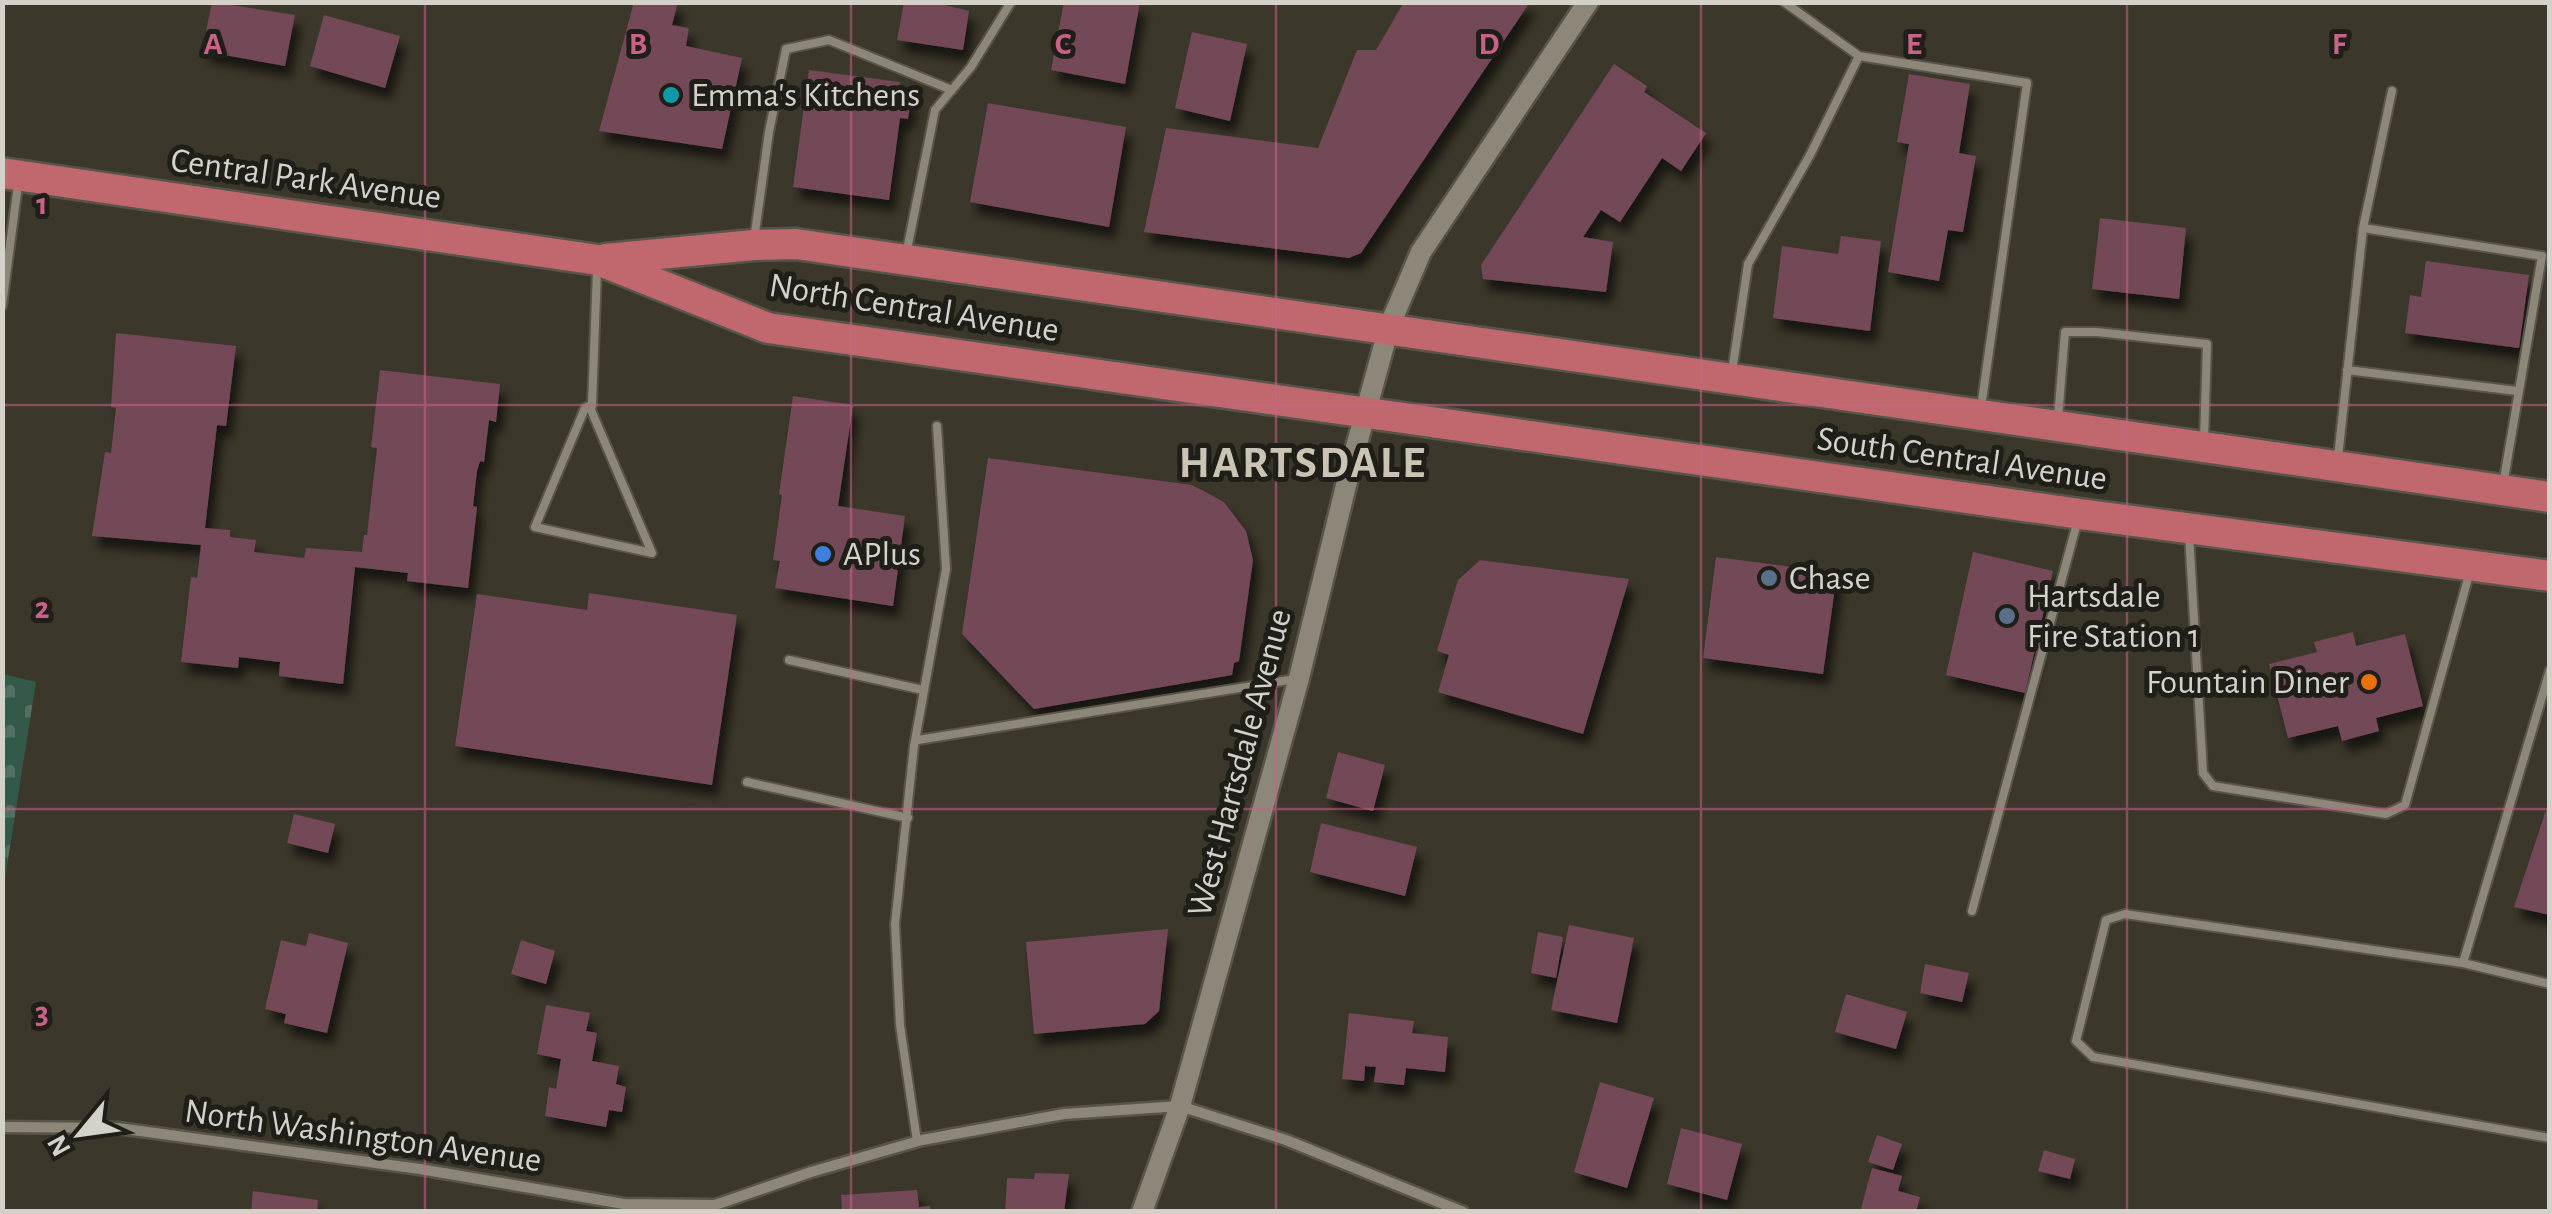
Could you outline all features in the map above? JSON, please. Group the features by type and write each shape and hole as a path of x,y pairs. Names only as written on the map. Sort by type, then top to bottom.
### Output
{"main road":[{"name":"West Hartsdale Avenue","path":"1142,1212 1180,1106 1299,678 1389,327 1421,252 1588,2"},
{"name":"Central Park Avenue","path":"11,174 598,260"},
{"name":"North Central Avenue","path":"598,260 796,244 1389,327"},
{"name":"North Central Avenue","path":"598,260 768,328 1365,412"},
{"name":"South Central Avenue","path":"1389,327 2550,497"},
{"name":"South Central Avenue","path":"1365,412 2080,514 2550,576"}],"street":[{"name":"North Washington Avenue","path":"2,1127 118,1128 420,1169 624,1204 716,1208 811,1172 916,1141 1064,1114 1180,1106"},
{"path":"1180,1106 1286,1140 1463,1212"}],"lane":[{"path":"905,259 935,110 972,67 1010,2"},
{"path":"1784,2 1859,56 2027,83 1980,413"},
{"path":"754,245 769,132 786,48 830,40 952,90"},
{"path":"1732,377 1748,264 1810,155 1859,56"},
{"path":"2337,465 2364,228 2392,91"},
{"path":"2,306 11,174"},
{"path":"2364,228 2542,256 2502,490"},
{"path":"592,405 585,408 535,527 652,554 591,410 592,405 598,260"},
{"path":"2057,424 2065,332 2207,344 2204,446"},
{"path":"2346,370 2518,391"},
{"path":"916,1141 900,1025 895,924 914,746 946,569 937,426"},
{"path":"1972,911 2080,514"},
{"path":"2188,527 2203,772 2212,786 2386,814 2405,804 2471,566"},
{"path":"789,660 923,690"},
{"path":"2463,964 2550,670"},
{"path":"918,740 1299,678"},
{"path":"747,782 908,818"},
{"path":"2550,984 2463,964 2125,914 2106,920 2076,1041 2093,1057 2550,1138"}],"green space":[{"path":"2,674 36,682 3,891"}],"building":[{"path":"212,2 295,15 285,66 202,51"},
{"name":"Emma's Kitchens","path":"634,2 678,2 672,25 689,28 686,46 742,58 722,149 599,131"},
{"path":"904,2 933,2 969,11 963,50 897,40"},
{"path":"1064,2 1140,2 1125,84 1051,70"},
{"path":"1404,2 1530,2 1361,253 1349,258 1144,232 1166,128 1318,148 1357,50 1376,50"},
{"path":"324,15 400,36 385,88 310,66"},
{"path":"1192,32 1247,44 1230,121 1175,108"},
{"path":"1614,64 1647,86 1644,92 1706,133 1681,171 1662,158 1620,222 1601,210 1583,237 1613,242 1606,292 1483,279 1481,265"},
{"path":"809,70 900,82 898,96 911,98 908,119 900,118 889,200 793,187"},
{"path":"1909,74 1970,84 1959,153 1976,156 1963,232 1948,230 1939,281 1888,272 1909,144 1897,142"},
{"path":"988,103 1126,127 1109,227 970,202"},
{"path":"2100,218 2186,228 2179,299 2092,289"},
{"path":"1841,236 1881,241 1870,331 1773,318 1782,246 1838,254"},
{"path":"2426,261 2529,275 2519,348 2405,333 2410,295 2421,297"},
{"path":"116,333 236,346 226,426 217,425 205,528 230,530 230,537 256,540 254,552 304,558 306,548 362,552 377,448 371,447 380,370 500,384 496,422 489,420 484,462 480,461 477,471 468,588 407,581 408,573 355,567 343,684 279,676 280,662 239,657 238,668 181,662 191,577 197,578 201,545 92,536 105,452 111,453 116,408 111,407"},
{"path":"793,396 853,405 838,506 905,516 893,606 775,588 780,561 773,560 782,495 779,494"},
{"path":"988,458 1192,485 1224,502 1246,531 1253,560 1239,661 1234,663 1232,675 1034,709 962,634"},
{"path":"1973,552 2053,571 2025,693 1946,675"},
{"path":"1716,557 1837,573 1823,674 1703,658"},
{"path":"1480,560 1629,579 1583,734 1438,692 1449,655 1437,651 1458,580"},
{"path":"589,593 737,615 712,785 455,746 477,594 587,610"},
{"path":"2353,632 2356,646 2405,634 2423,706 2376,718 2379,731 2342,741 2338,726 2288,738 2269,664 2317,652 2314,642"},
{"path":"1338,752 1385,765 1373,811 1326,798"},
{"path":"2550,802 2550,915 2514,907"},
{"path":"294,814 335,824 328,853 287,843"},
{"path":"1321,823 1417,847 1405,896 1310,872"},
{"path":"1569,925 1634,938 1617,1023 1551,1010"},
{"path":"1168,929 1159,1011 1145,1024 1034,1034 1026,942"},
{"path":"1538,932 1563,937 1556,978 1531,973"},
{"path":"309,933 348,943 327,1033 284,1023 286,1014 265,1009 281,940 306,946"},
{"path":"521,940 555,951 546,984 511,974"},
{"path":"1925,964 1969,973 1962,1002 1920,993"},
{"path":"1846,994 1907,1012 1896,1049 1835,1032"},
{"path":"546,1005 590,1013 586,1031 597,1033 592,1061 619,1066 616,1084 626,1087 622,1112 609,1110 606,1127 545,1116 549,1087 556,1089 561,1059 537,1054"},
{"path":"1349,1013 1414,1021 1412,1033 1448,1037 1445,1072 1406,1068 1404,1085 1374,1082 1376,1067 1365,1066 1364,1081 1342,1079"},
{"path":"1600,1082 1654,1098 1627,1188 1574,1172"},
{"path":"1681,1128 1742,1144 1727,1200 1667,1184"},
{"path":"1877,1135 1902,1144 1893,1170 1868,1162"},
{"path":"2044,1150 2075,1159 2070,1179 2038,1171"},
{"path":"1872,1168 1902,1176 1898,1191 1920,1197 1916,1212 1860,1212"},
{"path":"1035,1173 1069,1174 1064,1212 1005,1212 1007,1178 1034,1179"},
{"path":"917,1190 919,1207 930,1206 931,1212 842,1212 841,1195"},
{"path":"253,1191 318,1200 317,1212 251,1212"}],"place":[{"name":"Emma's Kitchens","path":"671,95"},
{"name":"APlus","path":"823,554"},
{"name":"Chase","path":"1769,578"},
{"name":"Hartsdale Fire Station 1","path":"2007,616"},
{"name":"Fountain Diner","path":"2369,682"}],"district":[{"name":"HARTSDALE","path":"1303,463"}]}
